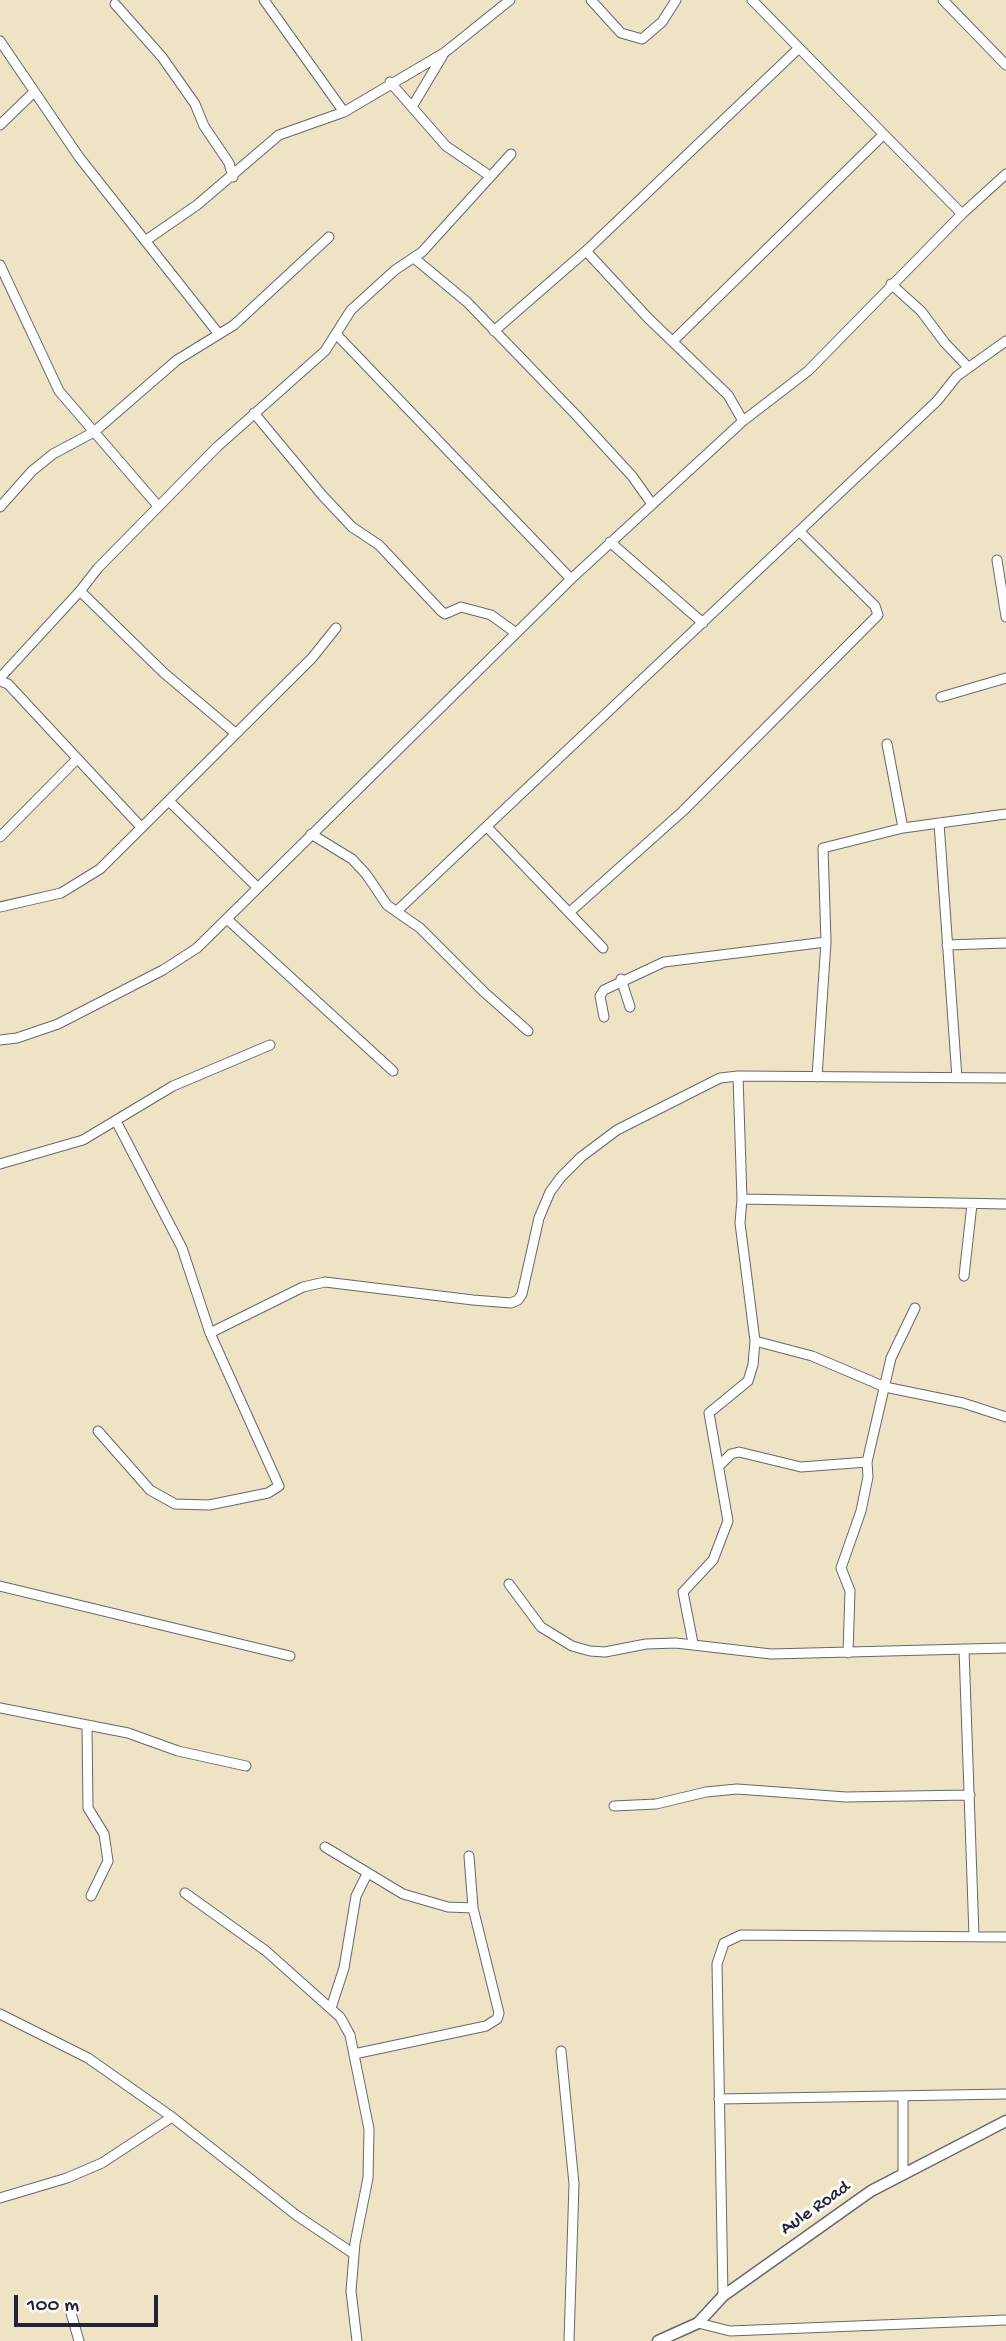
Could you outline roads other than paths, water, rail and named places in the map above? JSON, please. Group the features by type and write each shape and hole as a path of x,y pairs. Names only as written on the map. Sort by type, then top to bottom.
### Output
{"street":[{"path":"264,0 344,112"},
{"path":"145,241 233,177 279,135 344,112 390,82 443,54 510,0"},
{"path":"591,0 621,33 631,38 642,38 662,22 676,0"},
{"path":"752,0 962,214"},
{"path":"943,0 1006,65"},
{"path":"115,4 162,57 192,99 204,126 229,163 233,177"},
{"path":"0,41 79,157 218,333"},
{"path":"494,331 586,251 799,48"},
{"path":"412,107 443,54"},
{"path":"390,82 454,154 490,176"},
{"path":"0,125 34,92"},
{"path":"673,341 883,135"},
{"path":"141,827 8,684 0,680 98,568 158,506 254,412 315,360 351,310 395,270 414,258 510,154"},
{"path":"0,1040 17,1038 58,1024 163,970 197,948 570,579 743,421 808,371 891,284 1006,174"},
{"path":"0,507 32,471 53,454 94,432 157,375 234,324 329,237"},
{"path":"586,251 728,396 743,421"},
{"path":"414,258 467,302 601,441 652,504"},
{"path":"0,265 60,391 158,506"},
{"path":"891,284 921,311 945,344 968,367"},
{"path":"336,334 570,579"},
{"path":"398,910 800,532 937,401 968,367 1006,341"},
{"path":"254,412 352,527 379,545 441,611 445,614 461,607 482,612 496,618 516,633"},
{"path":"571,911 683,811 878,615 874,606 800,532"},
{"path":"610,542 703,623"},
{"path":"997,560 1006,617"},
{"path":"80,591 164,673 234,732"},
{"path":"0,907 61,893 100,869 234,732 312,658 336,628"},
{"path":"940,697 1006,678"},
{"path":"887,744 903,828"},
{"path":"0,837 76,760"},
{"path":"169,801 258,888"},
{"path":"817,1077 826,942 823,848 903,828 1006,814"},
{"path":"939,822 957,1077"},
{"path":"488,828 571,911 603,948"},
{"path":"311,834 352,859 387,905 398,910 528,1031"},
{"path":"228,920 393,1071"},
{"path":"604,1017 600,996 604,990 621,979 680,958 826,942"},
{"path":"947,945 1006,943"},
{"path":"621,979 630,1007"},
{"path":"0,1164 68,1146 116,1121 173,1086 270,1045"},
{"path":"693,1643 682,1596 686,1588 713,1560 726,1532 727,1521 709,1413 748,1381 752,1374 755,1341 740,1223 743,1199 738,1076"},
{"path":"210,1333 303,1287 325,1282 485,1301 511,1303 518,1300 522,1294 539,1218 550,1192 581,1157 629,1124 703,1086 738,1076 1006,1078"},
{"path":"98,1431 150,1490 175,1504 209,1505 277,1489 279,1482 210,1333 182,1248 116,1121"},
{"path":"743,1199 1006,1204"},
{"path":"964,1276 972,1204"},
{"path":"848,1653 850,1591 841,1568 861,1511 868,1477 867,1462 895,1349 915,1308"},
{"path":"755,1341 812,1356 885,1387 963,1403 1006,1417"},
{"path":"719,1466 731,1454 739,1452 801,1467 867,1462"},
{"path":"509,1584 541,1627 572,1646 605,1652 646,1644 693,1643 771,1654 1006,1648"},
{"path":"0,1586 290,1656"},
{"path":"964,1649 974,1936"},
{"path":"0,1708 128,1733 178,1751 246,1766"},
{"path":"87,1726 88,1808 104,1834 108,1861 91,1896"},
{"path":"614,1806 656,1804 706,1792 737,1789 846,1797 970,1795"},
{"path":"324,1847 403,1894 426,1902 473,1908"},
{"path":"354,2054 486,2026 497,2018 499,2013 473,1908 469,1856"},
{"path":"331,2008 344,1968 356,1896 366,1874"},
{"path":"185,1893 266,1951 331,2008 345,2025 362,2082 370,2143 368,2178 354,2254 351,2291 357,2341"},
{"path":"723,2296 716,1964 723,1942 741,1936 1006,1937"},
{"path":"0,2014 88,2057 172,2117 296,2215 354,2254"},
{"path":"561,2051 574,2184 569,2341"},
{"path":"719,2099 1006,2094"},
{"path":"902,2096 903,2173"},
{"path":"0,2198 67,2178 102,2163 172,2117"},
{"name":"Aule Road","path":"658,2341 698,2323 723,2296 871,2191 1006,2121"},
{"path":"69,2306 79,2341"},
{"path":"698,2323 730,2331 1006,2320"}]}
